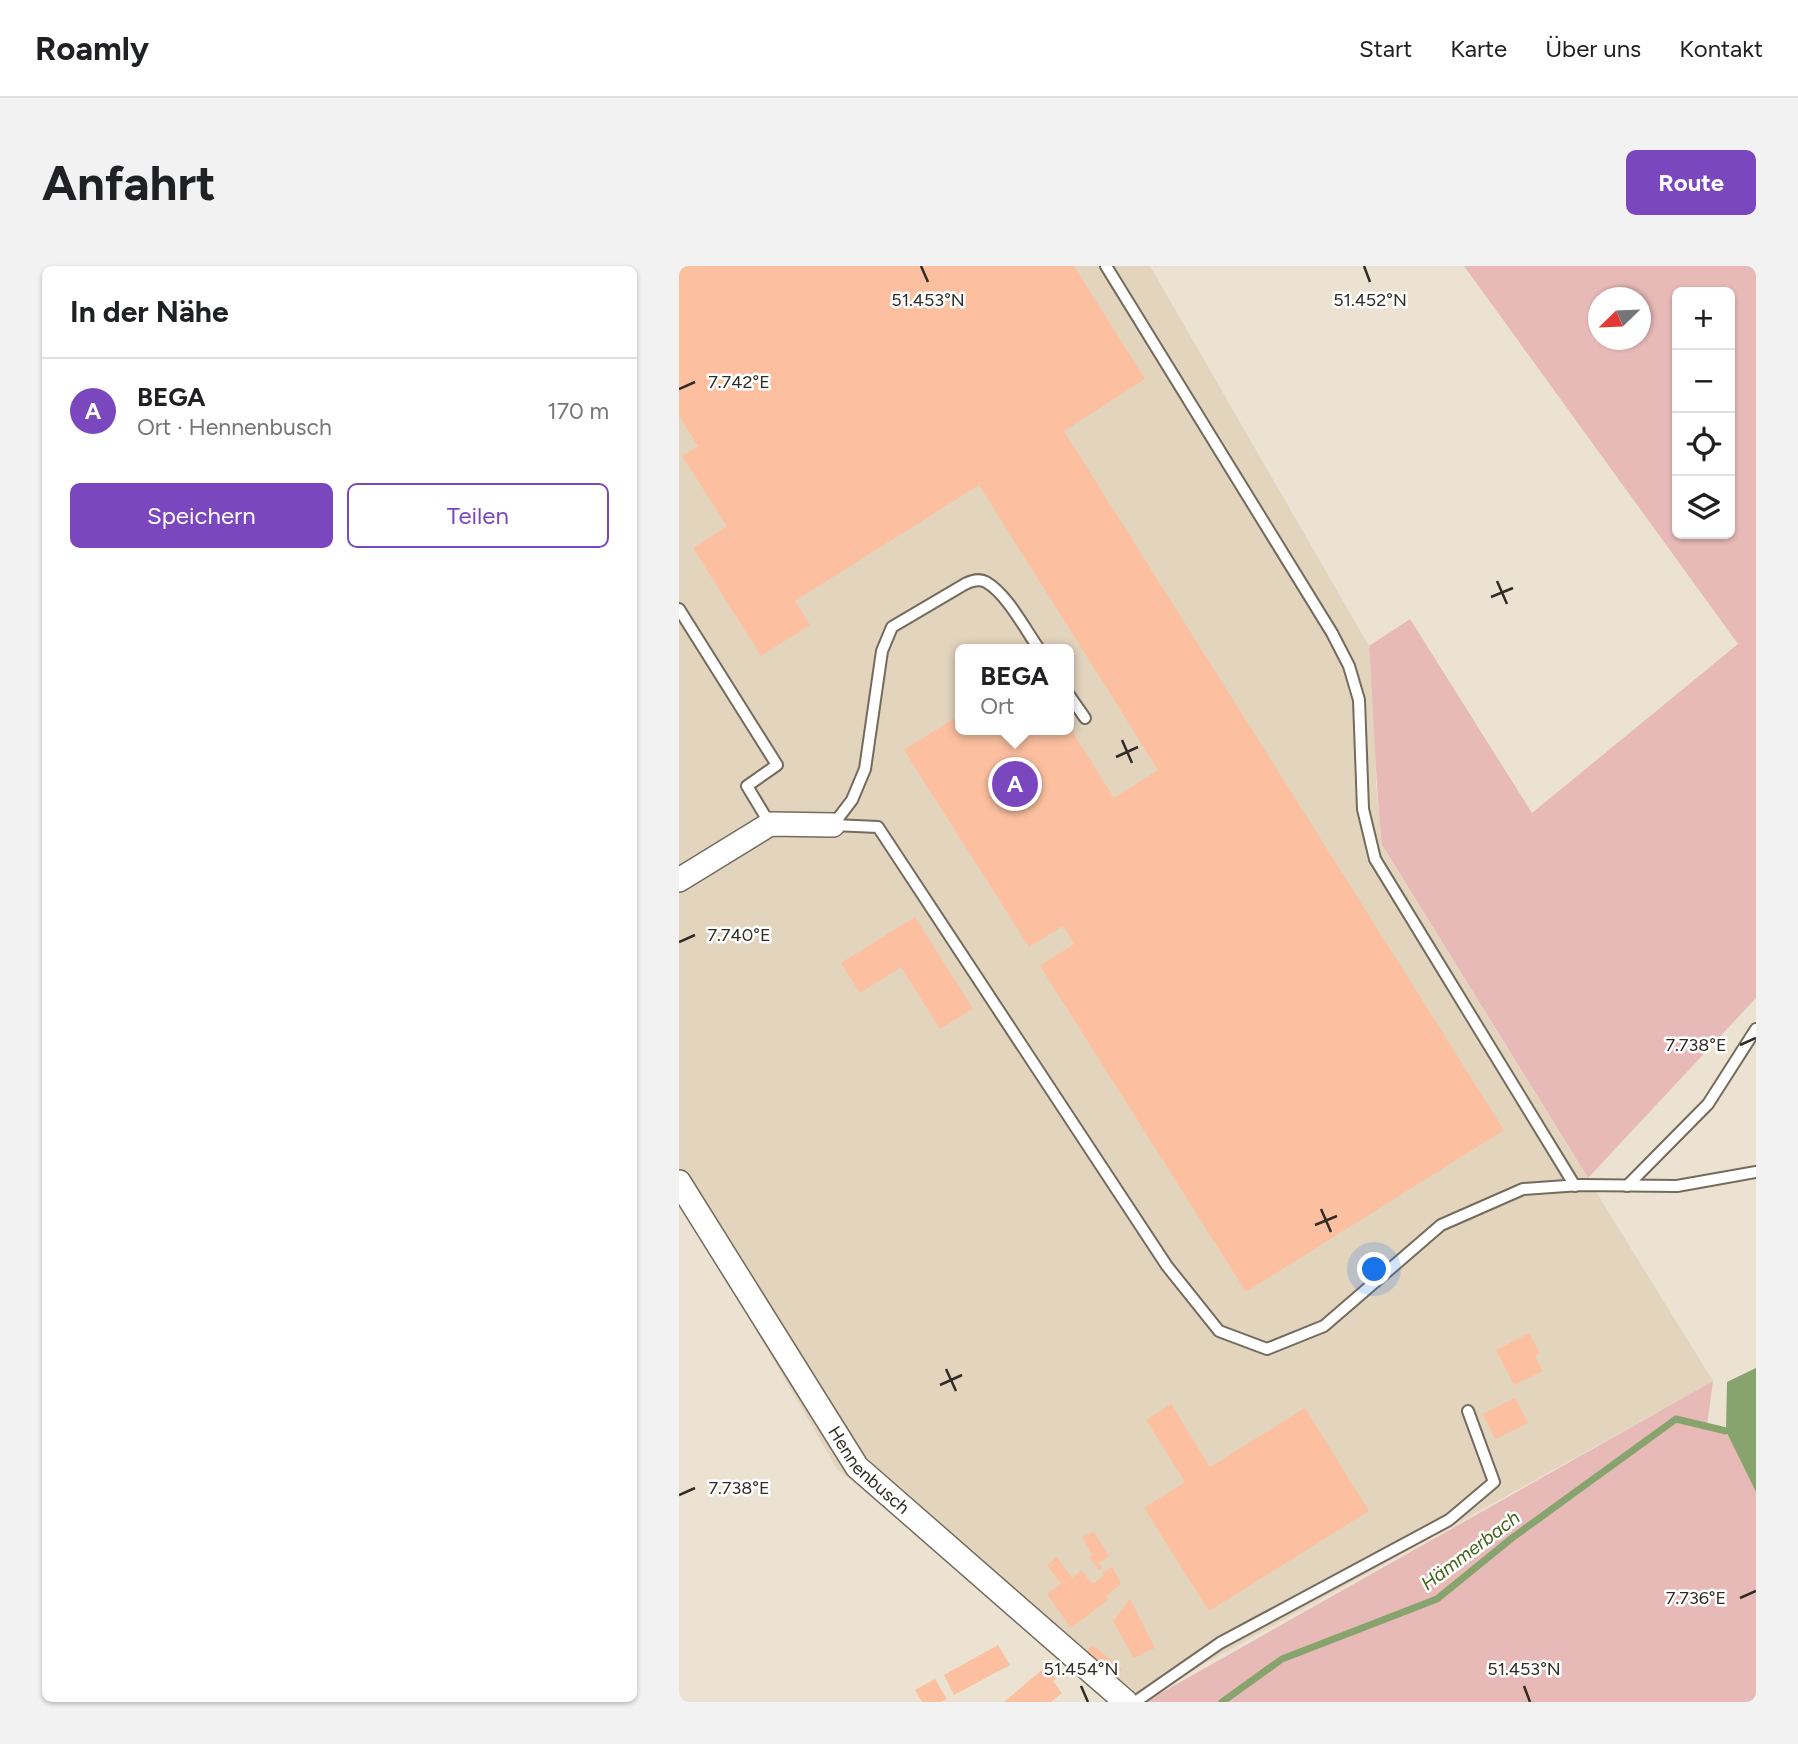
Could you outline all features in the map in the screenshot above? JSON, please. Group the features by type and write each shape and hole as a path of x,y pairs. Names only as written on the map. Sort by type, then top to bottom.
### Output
{"street":[{"path":"679,880 770,824 833,825"},
{"name":"Hennenbusch","path":"679,1182 857,1467 1126,1702"}],"lane":[{"path":"1107,266 1344,655 1359,700 1363,809 1375,859 1575,1186"},
{"path":"833,825 852,800 865,769 882,651 892,627 973,580 985,581 1007,602 1036,644"},
{"path":"679,609 777,765 747,786 770,824"},
{"path":"1074,703 1084,718"},
{"path":"833,825 878,827 1167,1266 1219,1331 1267,1349 1324,1326 1441,1225 1523,1189 1677,1186 1756,1172"},
{"path":"1627,1186 1708,1104 1756,1029"},
{"path":"1135,1702 1220,1643 1449,1520 1494,1482 1468,1411"}],"shaded area":[{"path":"679,266 1150,266 1369,646 1382,846 1713,1381 1136,1702 1016,1618 837,1469 679,1197"},
{"path":"1464,266 1756,266 1756,998 1588,1178 1382,845 1369,646 1410,619 1532,813 1738,644"},
{"path":"1756,1368 1756,1492 1726,1431 1727,1382"},
{"path":"1713,1381 1707,1425 1729,1436 1756,1492 1756,1702 1145,1702"}],"building":[{"path":"679,266 1074,266 1145,379 1064,431 1504,1130 1246,1292 1040,966 1074,944 1063,926 1029,947 904,750 955,718 955,735 1074,734 1114,798 1158,770 979,485 795,601 810,625 761,656 693,548 727,526 682,456 698,446 679,416"},
{"path":"915,917 973,1009 940,1029 901,967 860,993 841,963"},
{"path":"1529,1333 1540,1353 1535,1356 1543,1371 1514,1385 1496,1350"},
{"path":"1515,1398 1528,1423 1495,1439 1483,1414"},
{"path":"1171,1404 1210,1467 1305,1408 1369,1511 1209,1611 1144,1508 1185,1482 1146,1420"},
{"path":"1094,1532 1109,1556 1098,1563 1102,1568 1099,1570 1089,1557 1092,1555 1082,1537"},
{"path":"1057,1557 1072,1578 1082,1570 1092,1584 1112,1567 1121,1583 1106,1597 1108,1600 1071,1628 1047,1594 1061,1584 1047,1565"},
{"path":"1130,1599 1155,1648 1134,1658 1113,1621"},
{"path":"998,1645 1010,1665 954,1695 944,1675"},
{"path":"1092,1645 1122,1669 1115,1678 1085,1654"},
{"path":"1043,1669 1048,1676 1051,1673 1056,1679 1053,1681 1062,1693 1051,1702 1004,1702"},
{"path":"935,1679 947,1699 941,1702 922,1702 915,1690"}],"waterway":[{"name":"Hämmerbach","path":"1222,1702 1282,1659 1437,1599 1512,1538 1676,1419 1726,1431"}],"place":[{"name":"BEGA","path":"1015,784"}]}
